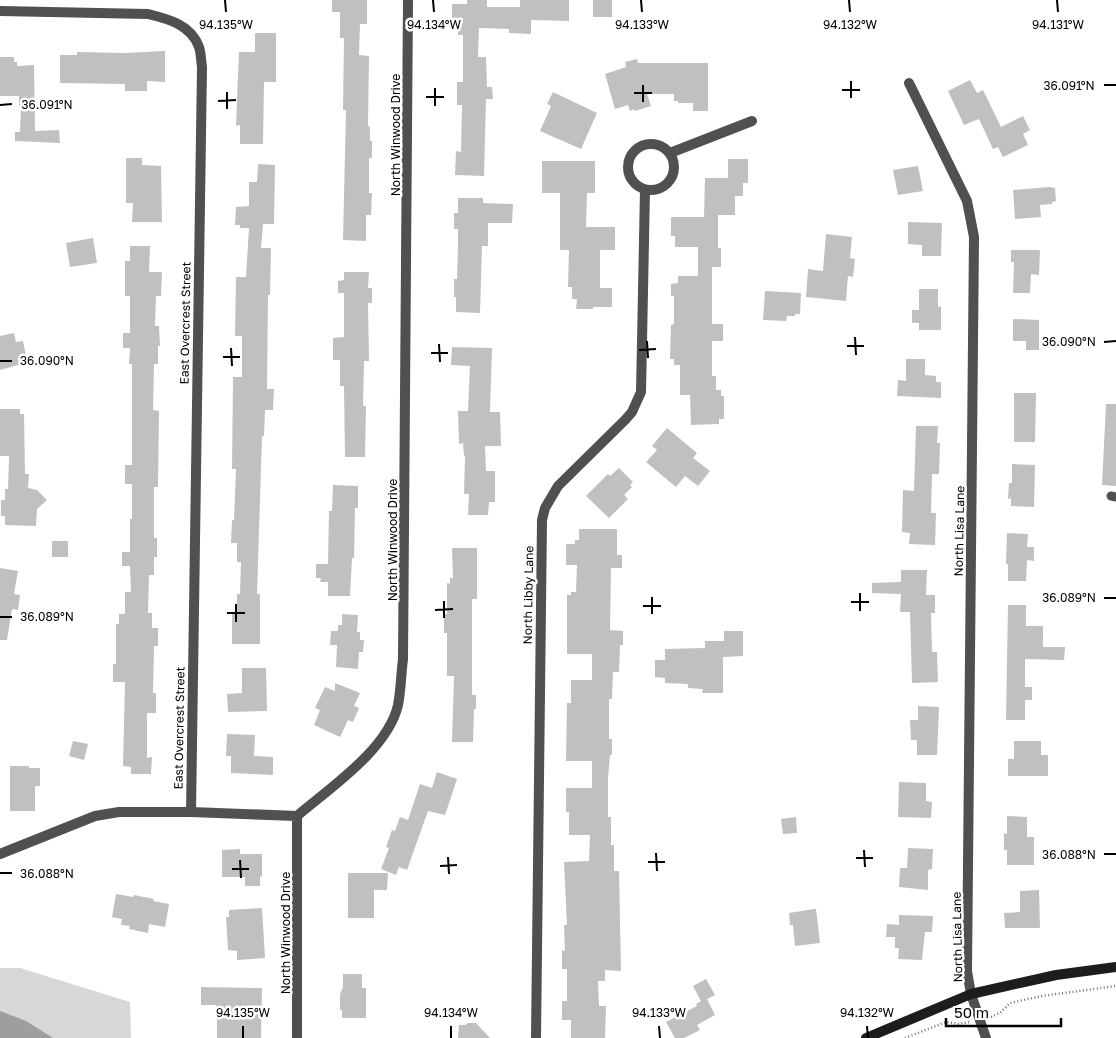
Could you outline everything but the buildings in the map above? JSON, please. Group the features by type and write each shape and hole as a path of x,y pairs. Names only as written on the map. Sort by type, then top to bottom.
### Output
{"main road":[{"path":"866,1038 971,994 1056,975 1116,967"}],"street":[{"name":"North Winwood Drive","path":"297,1038 297,816 365,758 383,738 398,706 403,658 408,0"},
{"name":"East Overcrest Street","path":"0,11 148,14 169,18 188,30 199,47 202,67 191,812"},
{"name":"North Lisa Lane","path":"909,82 967,201 974,237 968,961 971,994 986,1038"},
{"path":"670,152 752,121"},
{"path":"650,144 670,152 675,166 671,180 660,189 645,190 639,187 630,176 628,168 632,154 637,149 650,144"},
{"name":"North Libby Lane","path":"536,1038 542,520 545,508 558,486 625,420 632,412 641,392 645,190"},
{"path":"0,854 95,816 119,812 191,812 297,816"}],"path":[{"path":"990,1017 1000,1013 1010,1003 1042,996 1116,986"},
{"path":"904,1038 946,1022 960,1024 969,1022"}],"shaded area":[{"path":"0,968 20,968 130,1002 131,1038 0,1038"},
{"path":"0,1011 26,1021 53,1038 0,1038"}]}
